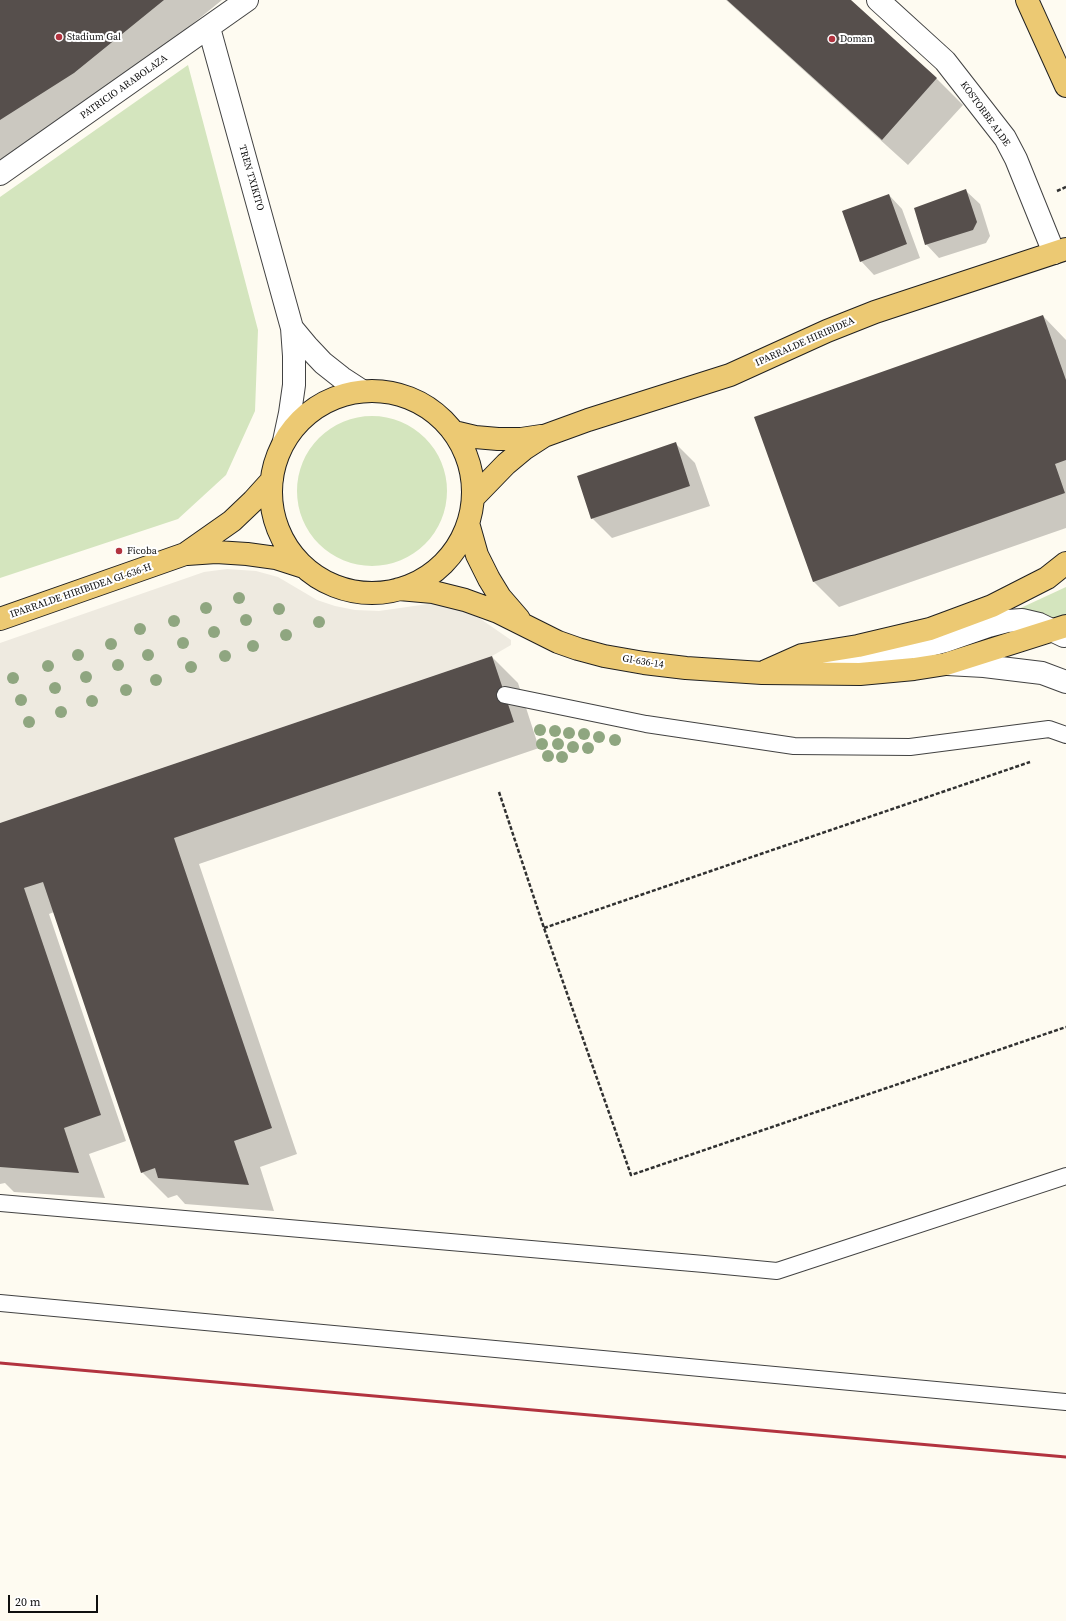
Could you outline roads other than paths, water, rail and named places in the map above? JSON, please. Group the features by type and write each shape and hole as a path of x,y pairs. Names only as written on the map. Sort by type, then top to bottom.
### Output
{"main road":[{"path":"1027,0 1066,86"},
{"name":"IPARRALDE HIRIBIDEA","path":"454,432 476,437 498,439 521,439 544,436 588,420 730,375 827,331 876,312 1060,251"},
{"path":"362,391 387,392 413,399 436,413 454,432 469,464 472,481 473,498 468,523 458,546 442,565 423,580 400,589 375,593 349,590 325,582 304,567 289,549 278,528 271,504 272,480 276,460 284,441 296,424 316,408 338,396 362,391"},
{"name":"IPARRALDE HIRIBIDEA","path":"473,498 506,464 524,449 544,436"},
{"name":"IPARRALDE HIRIBIDEA GI-636-H","path":"186,554 232,521 272,480"},
{"name":"GI-636-14","path":"468,523 477,555 488,579 513,613 529,628"},
{"name":"IPARRALDE HIRIBIDEA GI-636-H","path":"0,619 186,554 216,552 247,554 276,558 304,567"},
{"path":"770,669 802,654 858,646 930,630 992,606 1047,578 1066,563"},
{"name":"GI-636-14","path":"400,589 433,592 465,600 498,612 558,642 578,649 644,663 686,668 770,669 860,674 914,669 946,664 1062,631"}],"street":[{"name":"PATRICIO ARABOLAZA","path":"0,174 247,0"},
{"name":"KOSTORBE ALDE","path":"878,0 945,61 1005,138 1060,251"},
{"name":"TREN TXIKITO","path":"209,28 292,328 294,385 284,441"},
{"name":"TREN TXIKITO","path":"292,328 323,364 362,391"},
{"path":"770,669 858,660 902,652 946,641 1006,621 1022,620 1062,631"},
{"path":"946,664 984,666 1042,673 1066,682"}],"lane":[{"path":"505,695 646,724 794,746 910,747 1050,729 1066,735"},
{"path":"0,1203 689,1262 777,1271 1066,1176"},
{"path":"0,1303 1066,1402"}],"railway":[{"path":"0,1363 1066,1457"}],"place":[{"name":"Stadium Gal","path":"59,37"},
{"name":"Doman","path":"832,39"},
{"name":"Ficoba","path":"119,551"}]}
